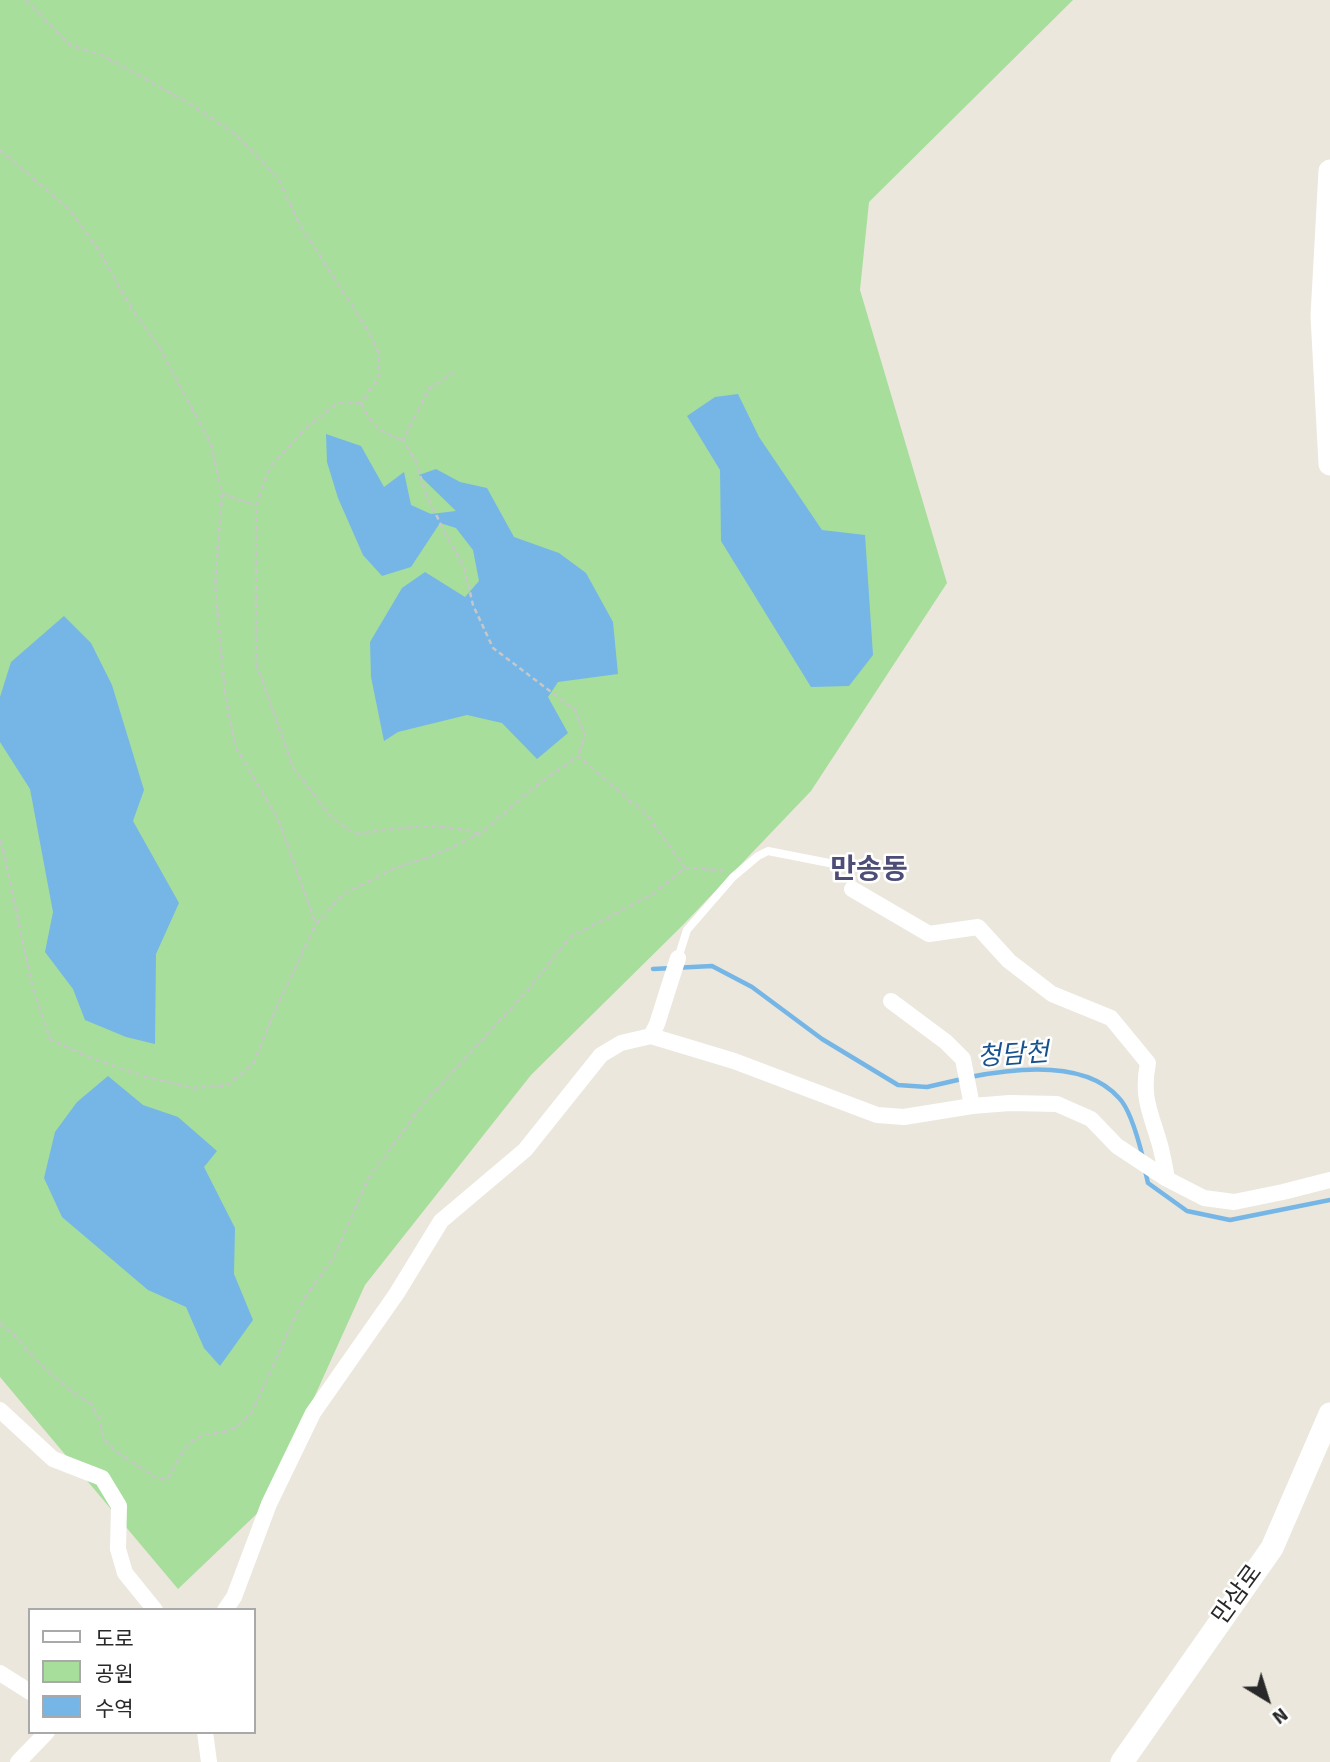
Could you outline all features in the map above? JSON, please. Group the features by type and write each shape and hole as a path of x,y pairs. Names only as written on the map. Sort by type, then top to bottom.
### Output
{"street":[{"path":"1330,171 1322,316 1330,464"},
{"path":"852,889 929,934 978,927 1009,961 1052,994 1111,1018 1148,1063 1144,1082 1150,1117 1160,1145 1160,1175"},
{"path":"651,1036 678,958"},
{"path":"891,1001 947,1042 963,1059 972,1106"},
{"path":"226,1608 234,1597 270,1504 313,1413 397,1293 441,1221 525,1150 601,1055 621,1043 651,1036 734,1060 877,1115 904,1117 1010,1103 1057,1104 1091,1119 1117,1146 1160,1175 1204,1198 1234,1202 1330,1180"},
{"path":"0,1410 6,1427 53,1459 102,1478 120,1506 118,1549 125,1573 153,1608"},
{"name":"만삼로","path":"1122,1762 1272,1548 1330,1414"},
{"path":"0,1673 28,1691"},
{"path":"18,1762 45,1734"},
{"path":"205,1734 209,1762"}],"lane":[{"path":"678,958 687,930 733,877 758,856 768,851 829,863"}],"path":[{"path":"26,0 70,45 102,55 192,105 235,134 278,178 300,225 369,332 379,354 379,377 360,402"},
{"path":"0,150 71,211 99,251 132,309 158,345 211,444 222,494 215,585 225,693 235,746 278,819 317,924"},
{"path":"402,440 429,389 454,372"},
{"path":"0,840 32,985 50,1039 86,1056 145,1077 193,1088 228,1085 253,1064 277,1006 317,924 342,895 395,868 432,856 480,834 537,785 578,756 585,734 575,710 493,648 473,604 464,567 426,494 416,462 402,440 385,434 369,420 360,402"},
{"path":"360,402 337,403 306,428 270,467 256,505 256,663 293,767 330,816 355,834 422,825 460,828 480,834"},
{"path":"222,494 256,505"},
{"path":"578,756 648,816 685,868"},
{"path":"0,1323 40,1364 71,1391 91,1404 100,1420 103,1438 115,1451 158,1479 167,1479 191,1442 200,1436 225,1432 241,1425 253,1410 302,1302 334,1257 368,1179 422,1104 527,991 570,937 653,894 685,868 721,870 733,877"}],"green space":[{"path":"0,0 1073,0 869,202 860,290 947,583 811,791 683,925 531,1075 365,1285 265,1506 178,1589 0,1377"}],"water":[{"path":"738,394 759,437 822,530 865,535 873,655 849,686 811,687 721,541 720,470 687,416 715,397"},
{"path":"326,434 361,446 384,487 404,472 411,505 431,514 456,511 419,475 436,469 460,482 487,488 514,537 559,553 586,573 613,622 618,674 558,682 548,697 568,733 537,759 502,723 467,715 398,732 384,741 371,677 370,642 402,588 425,572 465,597 479,581 473,550 456,528 440,523 411,567 382,576 363,555 338,498 327,462"},
{"path":"64,616 91,643 112,685 144,790 133,821 179,903 156,954 155,1044 126,1037 85,1020 73,989 45,952 53,912 30,789 0,742 0,697 11,662"},
{"path":"108,1076 143,1105 178,1117 217,1151 204,1167 235,1228 234,1274 253,1320 220,1366 204,1348 186,1307 148,1290 62,1217 44,1178 55,1132 77,1102"}],"waterway":[{"name":"청담천","path":"653,969 712,966 752,987 822,1039 898,1085 927,1087 962,1079"},
{"name":"청담천","path":"970,1077 1028,1070 1069,1072 1088,1077 1105,1086 1123,1103 1134,1126 1143,1158"},
{"name":"청담천","path":"1145,1170 1148,1183 1187,1211 1230,1220 1330,1200"}],"district":[{"name":"만송동","path":"869,871"}]}
